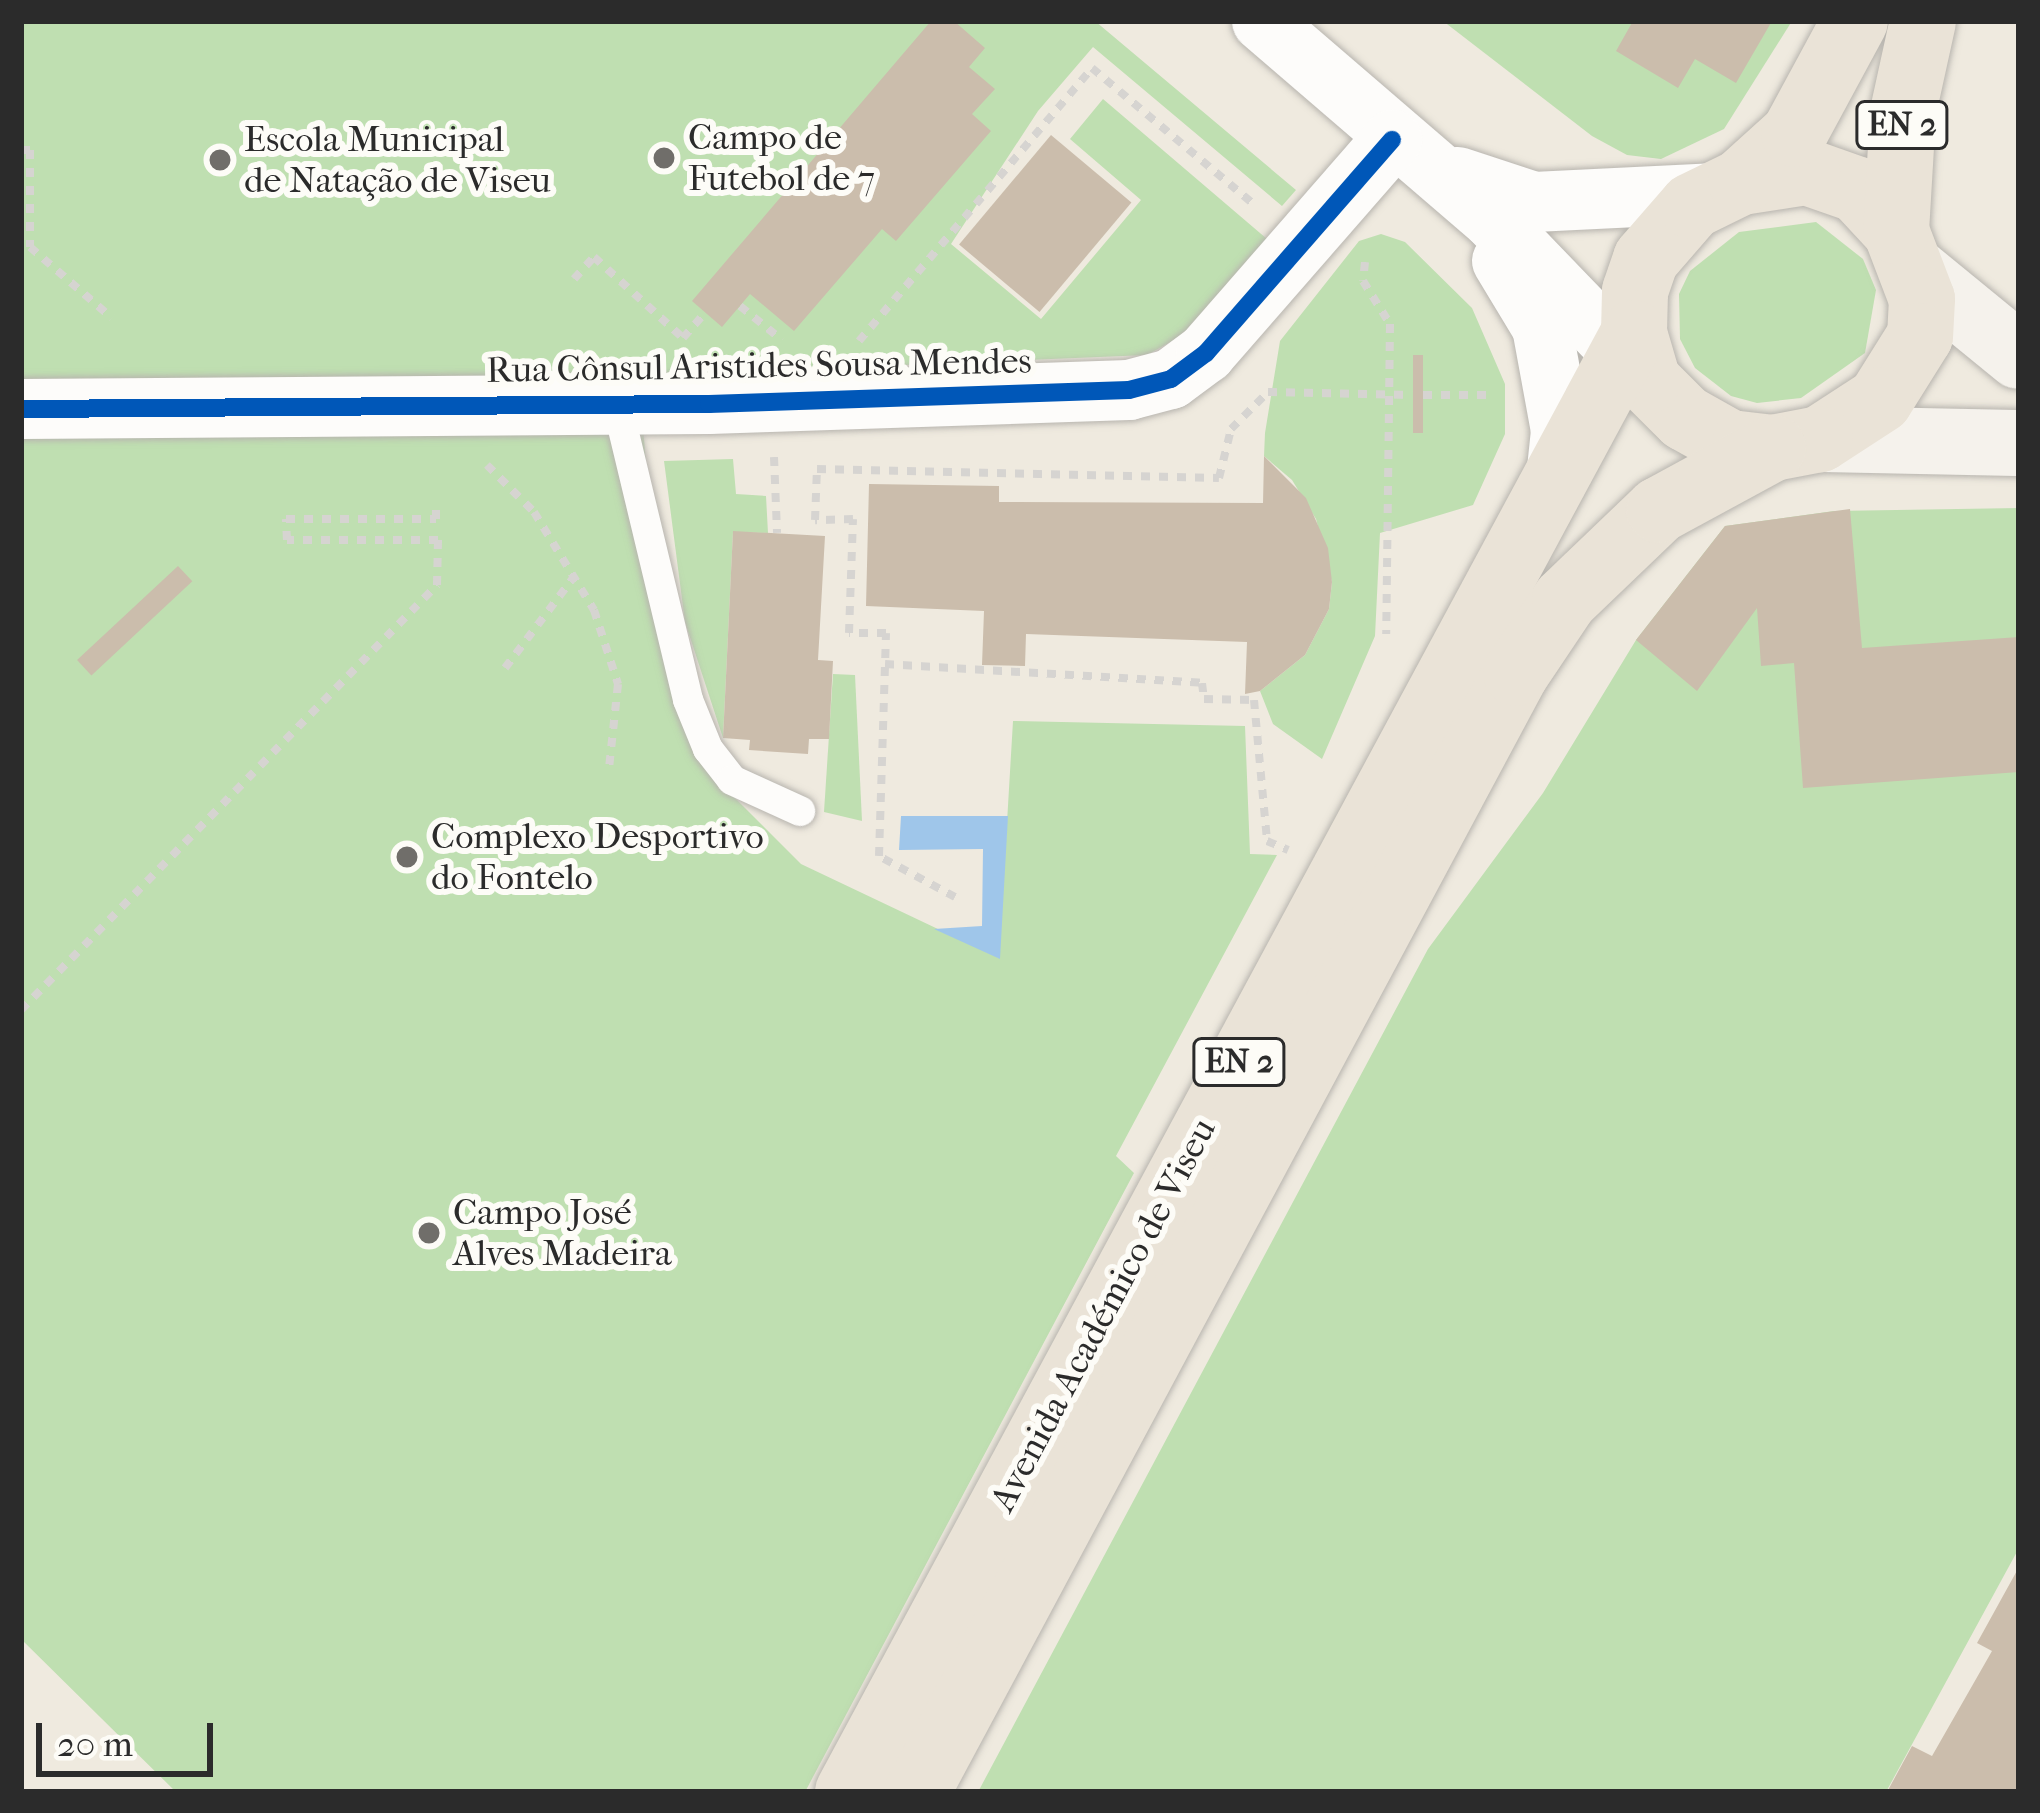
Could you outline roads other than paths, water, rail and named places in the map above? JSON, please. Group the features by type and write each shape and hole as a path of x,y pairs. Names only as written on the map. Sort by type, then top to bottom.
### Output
{"main road":[{"name":"EN 2","path":"1797,444 1880,400 1910,360 1923,316 1906,251 1903,112 1923,21"},
{"name":"EN 2","path":"1635,356 1646,259 1692,206 1729,188 1794,134 1842,44"},
{"name":"EN 2","path":"1729,188 1807,172 1837,180 1881,209 1906,251"},
{"path":"1906,251 2019,356"},
{"path":"1635,356 1706,433 1797,444 2019,442"},
{"name":"Avenida Académico de Viseu","path":"848,1792 1557,467 1635,356"},
{"name":"Avenida Académico de Viseu","path":"917,1792 1516,673 1564,600 1659,510 1797,444"}],"street":[{"path":"1262,21 1407,152 1492,219 1635,356"},
{"path":"1634,199 1722,163 1842,44"},
{"path":"1407,152 1534,202 1634,199 1729,188"},
{"path":"1407,152 1529,294 1556,394 1557,467"},
{"name":"Rua Cônsul Aristides Sousa Mendes","path":"21,409 617,404 1129,390 1171,379 1206,353 1337,202 1407,152"}],"lane":[{"path":"617,404 688,700 708,749 732,780 800,811"}],"water":[{"path":"901,816 1008,816 1000,959 934,929 982,926 983,849 899,850"}],"place":[{"name":"Campo de Futebol de 7","path":"664,158"},
{"name":"Escola Municipal de Natação de Viseu","path":"220,160"},
{"name":"Complexo Desportivo do Fontelo","path":"407,857"},
{"name":"Campo José Alves Madeira","path":"429,1233"}]}
